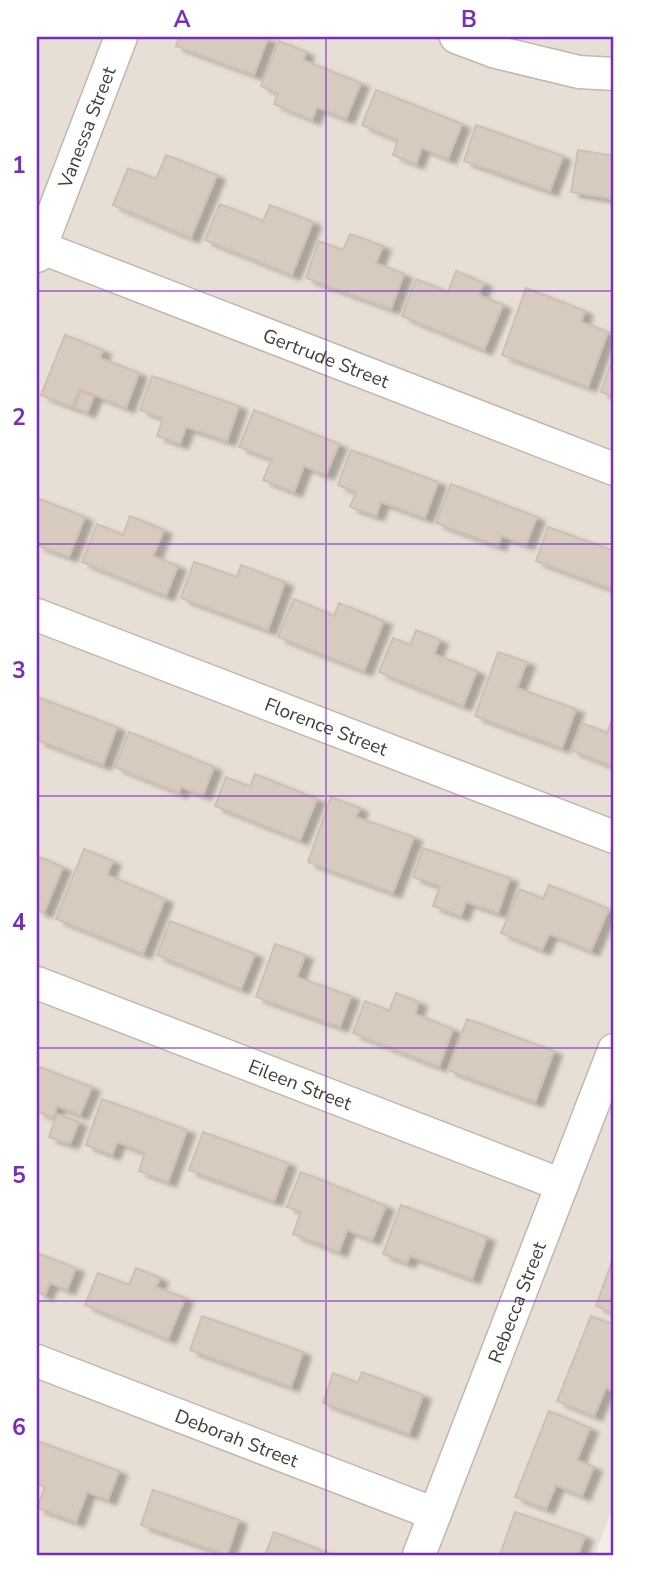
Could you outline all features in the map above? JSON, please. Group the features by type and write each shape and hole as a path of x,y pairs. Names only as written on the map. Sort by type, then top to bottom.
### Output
{"street":[{"name":"Vanessa Street","path":"38,250 121,37"},
{"path":"456,37 496,52 579,72 614,74"},
{"name":"Gertrude Street","path":"38,250 614,469"},
{"name":"Florence Street","path":"37,615 614,837"},
{"name":"Eileen Street","path":"37,983 562,1185"},
{"name":"Rebecca Street","path":"419,1555 614,1050"},
{"name":"Deborah Street","path":"37,1361 435,1514"}],"shaded area":[{"path":"37,37 614,37 614,1504 595,1555 37,1555"}],"building":[{"path":"179,37 268,38 254,75 176,46"},
{"path":"279,41 306,52 303,60 361,83 346,119 317,107 312,120 274,104 278,94 261,86"},
{"path":"376,90 462,124 448,159 422,148 416,164 393,155 398,140 362,125"},
{"path":"476,125 563,156 550,191 464,161"},
{"path":"578,150 614,156 614,199 571,192"},
{"path":"166,155 217,175 191,238 113,205 128,168 156,179"},
{"path":"220,204 263,221 270,205 313,222 292,275 205,240"},
{"path":"350,234 383,246 376,263 404,274 391,309 306,278 319,241 343,250"},
{"path":"456,271 484,283 479,295 503,305 484,350 402,316 416,279 448,292"},
{"path":"526,288 585,311 581,322 608,332 588,387 502,355"},
{"path":"65,335 103,350 100,358 139,373 126,408 80,389 72,407 41,395"},
{"path":"614,354 614,397 601,392"},
{"path":"152,376 239,406 227,441 186,427 180,444 157,436 163,418 140,410"},
{"path":"81,391 94,396 87,413 74,407"},
{"path":"254,410 339,444 326,475 304,466 294,492 263,480 272,459 239,447"},
{"path":"351,450 438,482 425,518 381,502 376,516 350,507 356,492 338,485"},
{"path":"451,484 537,517 526,545 502,536 498,546 436,523"},
{"path":"37,498 85,517 69,557 37,545"},
{"path":"130,516 164,530 153,556 178,566 166,596 82,562 97,524 123,535"},
{"path":"548,527 614,551 614,590 536,561"},
{"path":"194,562 237,577 241,565 285,582 268,630 181,598"},
{"path":"294,599 334,616 339,603 384,621 364,671 278,637"},
{"path":"416,630 440,640 434,654 477,671 463,706 379,672 393,638 410,645"},
{"path":"498,652 527,662 517,688 576,709 562,748 475,716"},
{"path":"37,697 117,727 103,765 37,740"},
{"path":"614,715 614,767 571,750 582,723 607,733"},
{"path":"129,732 214,767 203,795 181,787 179,793 115,767"},
{"path":"255,774 317,799 300,840 215,806 226,777 250,787"},
{"path":"331,797 360,808 356,817 414,837 393,893 308,862"},
{"path":"423,848 510,878 498,913 466,902 461,916 433,906 440,886 413,877"},
{"path":"84,849 113,861 107,875 165,899 143,954 56,919"},
{"path":"37,856 63,867 44,913 37,910"},
{"path":"549,885 609,909 591,951 549,934 542,950 501,933 520,889 543,899"},
{"path":"170,921 255,954 241,989 157,955"},
{"path":"275,944 305,955 297,977 351,996 340,1027 256,997"},
{"path":"396,993 419,1002 415,1014 453,1029 439,1067 353,1033 365,1001 389,1011"},
{"path":"467,1019 554,1051 535,1102 448,1070"},
{"path":"37,1066 92,1087 80,1115 57,1106 53,1118 37,1111"},
{"path":"102,1099 187,1130 168,1182 139,1171 145,1153 117,1142 112,1155 86,1145"},
{"path":"57,1114 79,1122 70,1144 49,1137"},
{"path":"203,1132 288,1163 274,1201 189,1170"},
{"path":"301,1172 386,1206 372,1240 347,1230 339,1252 293,1234 301,1212 287,1207"},
{"path":"401,1205 487,1237 472,1279 410,1256 407,1263 383,1254"},
{"path":"37,1253 76,1268 67,1290 50,1283 45,1295 37,1292"},
{"path":"614,1256 614,1313 596,1306"},
{"path":"136,1268 160,1278 156,1287 185,1298 168,1339 85,1305 98,1273 129,1285"},
{"path":"202,1316 303,1352 291,1387 190,1350"},
{"path":"591,1316 614,1325 614,1392 606,1388 594,1416 557,1401"},
{"path":"362,1372 423,1395 409,1434 323,1403 333,1373 358,1383"},
{"path":"549,1411 590,1428 577,1460 594,1467 582,1496 556,1485 546,1509 515,1497"},
{"path":"37,1441 119,1471 108,1500 87,1492 76,1522 37,1508 45,1487 37,1484"},
{"path":"153,1490 239,1520 227,1555 141,1525"},
{"path":"515,1512 585,1536 578,1555 500,1555"},
{"path":"274,1532 333,1555 265,1555"}]}
